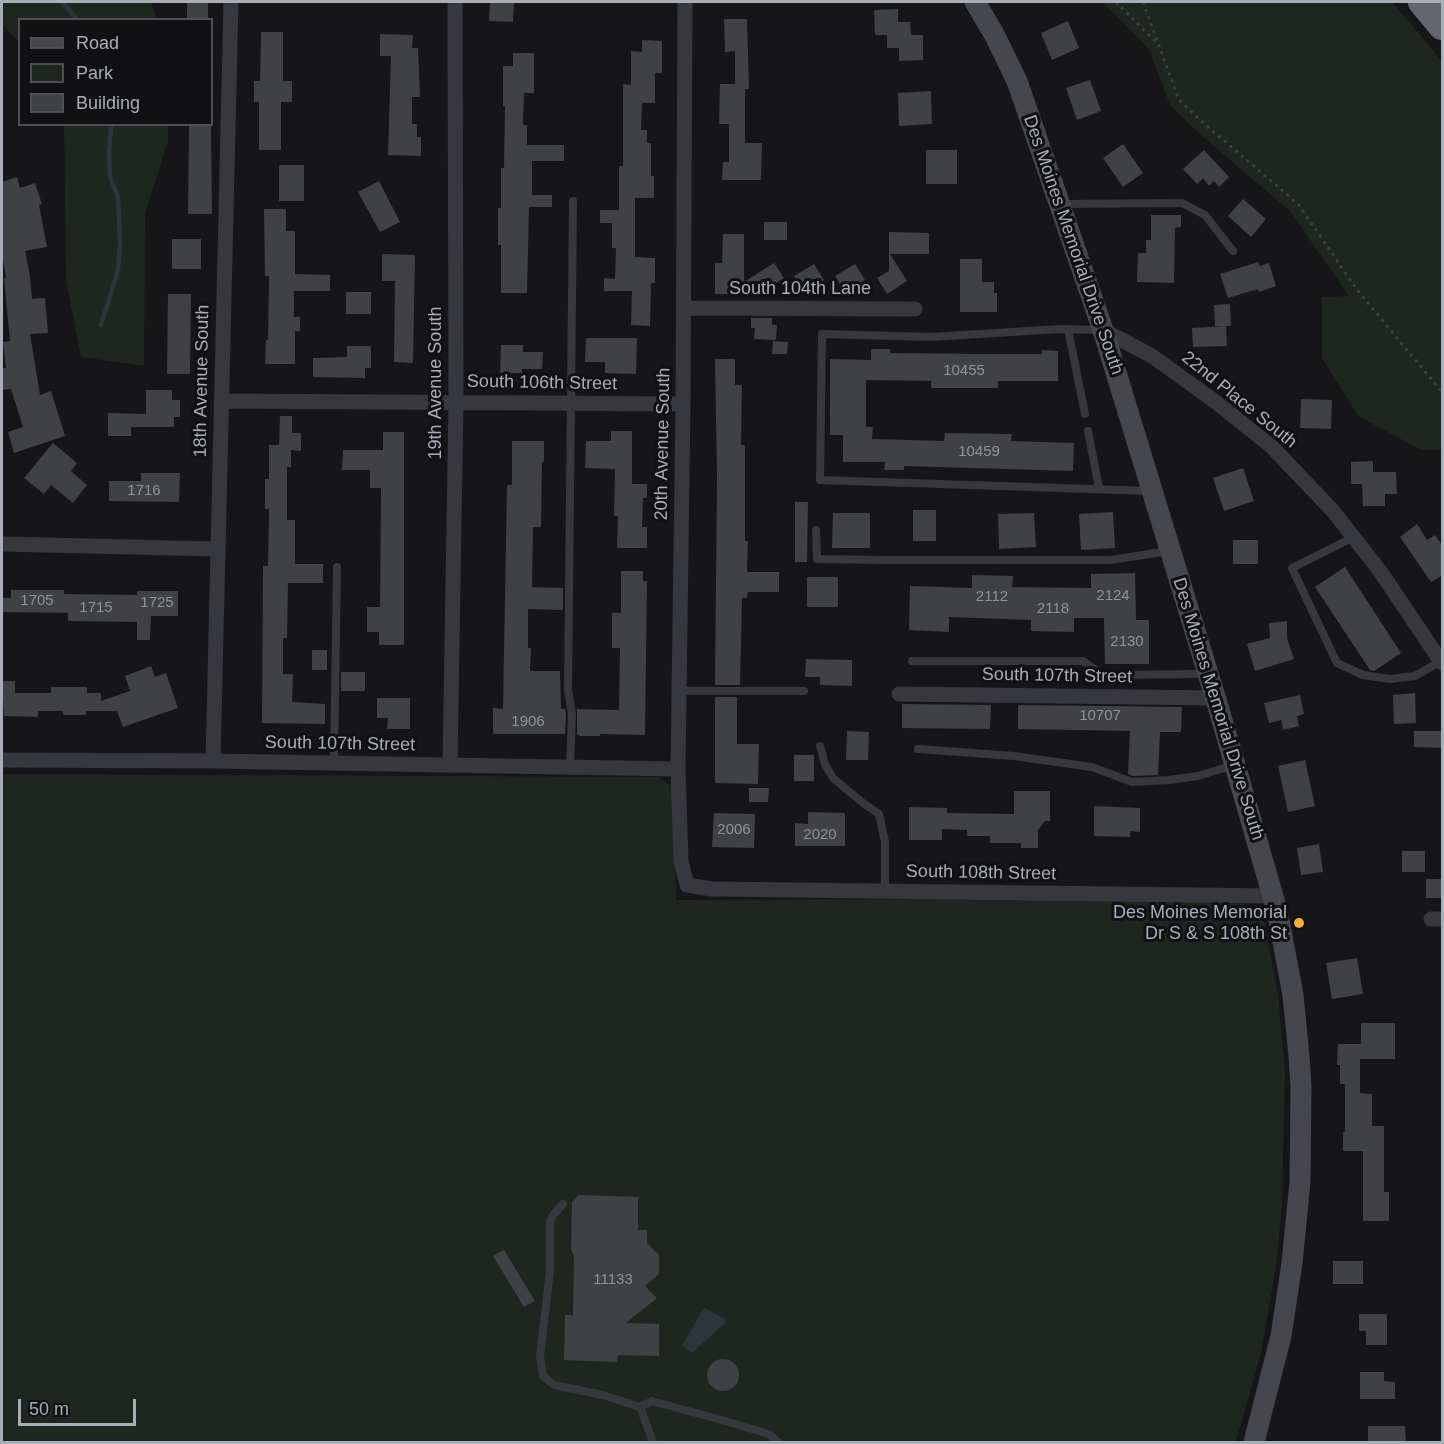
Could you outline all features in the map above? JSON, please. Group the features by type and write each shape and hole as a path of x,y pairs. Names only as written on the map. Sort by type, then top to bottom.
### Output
{"highway":[{"path":"1422,2 1443,26"}],"main road":[{"name":"Des Moines Memorial Drive South","path":"975,2 1017,81 1103,330 1274,896 1293,995 1301,1088 1300,1182 1292,1263 1281,1336 1254,1443"}],"street":[{"name":"18th Avenue South","path":"213,761 231,2"},
{"name":"19th Avenue South","path":"450,765 456,401 455,2"},
{"name":"20th Avenue South","path":"685,2 678,769 681,861 687,885"},
{"name":"South 104th Lane","path":"684,308 915,309"},
{"name":"22nd Place South","path":"1103,330 1152,356 1217,402 1272,447 1333,511 1354,537 1442,662"},
{"name":"South 106th Street","path":"221,401 683,404"},
{"path":"2,544 217,549"},
{"name":"South 107th Street","path":"899,694 1215,698"},
{"name":"South 107th Street","path":"2,760 213,761 678,769"},
{"name":"South 108th Street","path":"687,885 712,889 1274,896"}],"lane":[{"path":"570,768 572,714 568,690 573,201"},
{"path":"1060,204 1182,203 1205,215 1233,251"},
{"path":"1103,330 1068,329 931,337 822,334 820,480 1152,491"},
{"path":"1068,329 1085,414"},
{"path":"1088,431 1099,488"},
{"path":"816,530 817,559 1110,560 1170,551"},
{"path":"1354,537 1292,568 1337,663 1363,675 1390,679 1415,676 1442,662"},
{"path":"334,763 337,567"},
{"path":"912,661 1083,661 1103,675 1208,674"},
{"path":"680,691 804,691"},
{"path":"820,746 825,764 833,778 879,814 885,842 885,891"},
{"path":"918,750 1014,756 1092,767 1132,782 1198,776 1235,765"},
{"path":"563,1204 550,1221 550,1271 540,1356 543,1376 554,1385 603,1395 640,1407 652,1401 769,1434 778,1443"},
{"path":"640,1407 653,1443"}],"path":[{"path":"1116,2 1159,45"},
{"path":"1143,2 1179,100 1298,204 1358,291 1443,392"}],"green space":[{"path":"2,2 151,2 157,18 18,18 18,41 2,24"},
{"path":"1103,2 1392,2 1442,61 1442,450 1421,450 1358,416 1322,358 1322,297 1349,296 1290,211 1201,135 1170,105 1149,49"},
{"path":"64,126 168,126 168,141 145,214 144,366 81,357 66,280"},
{"path":"2,774 659,777 675,789 676,900 1227,898 1252,907 1265,924 1278,994 1285,1071 1282,1205 1276,1267 1261,1353 1236,1442 2,1442"}],"shaded area":[{"path":"704,1308 724,1318 726,1322 692,1353 682,1345"}],"building":[{"path":"187,2 208,2 208,18 187,18"},
{"path":"490,2 514,2 513,22 489,21"},
{"path":"898,9 898,22 910,22 911,35 923,35 923,60 899,61 899,48 887,48 887,35 875,35 874,10"},
{"path":"724,19 747,19 749,89 745,89 745,143 762,143 761,180 722,180 723,162 729,162 729,124 719,124 720,84 735,84 735,51 725,52"},
{"path":"1068,21 1079,48 1052,60 1041,33"},
{"path":"261,32 283,32 283,81 292,81 292,102 281,102 281,150 259,150 259,102 254,102 254,81 260,81"},
{"path":"380,34 413,35 412,48 418,48 420,97 412,97 412,124 417,124 417,137 421,137 421,156 388,155 391,56 380,56"},
{"path":"642,40 662,41 662,73 655,73 655,103 642,103 641,130 647,130 647,143 651,143 654,198 635,198 635,257 655,258 655,283 651,283 650,326 631,325 632,291 604,291 604,278 615,279 616,248 612,248 612,223 600,223 600,210 619,210 619,166 623,166 623,84 631,85 631,51 642,52"},
{"path":"513,53 534,53 534,93 524,93 523,125 527,125 527,145 564,145 564,161 532,161 532,195 552,195 552,207 529,207 527,293 501,293 501,245 498,245 501,168 504,168 503,66 513,66"},
{"path":"1090,80 1101,111 1077,120 1066,88"},
{"path":"931,91 932,124 899,126 898,93"},
{"path":"189,126 211,126 212,214 188,214"},
{"path":"1123,144 1143,173 1123,187 1103,158"},
{"path":"926,150 957,150 957,184 926,184"},
{"path":"1204,150 1229,177 1219,187 1214,181 1209,186 1203,178 1197,184 1183,169"},
{"path":"279,165 304,165 304,201 279,201"},
{"path":"17,177 20,188 35,183 42,204 39,205 47,247 25,251 32,299 45,298 48,333 30,334 40,395 51,391 65,436 14,453 8,432 23,427 11,389 2,390 2,368 6,368 3,342 10,341 2,253 2,182"},
{"path":"379,181 400,222 380,232 358,192"},
{"path":"1243,199 1266,219 1251,237 1228,216"},
{"path":"264,209 286,209 286,231 295,231 295,274 330,275 330,291 294,291 294,317 300,317 300,331 295,331 295,364 265,364 266,340 268,340 269,276 265,276"},
{"path":"1151,215 1181,215 1181,227 1175,228 1174,283 1137,282 1138,253 1146,253 1146,240 1151,240"},
{"path":"764,222 787,222 787,240 764,240"},
{"path":"889,232 929,233 929,254 890,254 907,281 887,294 877,278 889,271"},
{"path":"723,234 744,234 744,282 774,263 784,278 759,294 715,294 715,263 722,263"},
{"path":"172,239 201,239 201,269 172,269"},
{"path":"382,254 415,255 413,363 394,362 395,281 382,281"},
{"path":"960,259 982,259 982,282 994,282 994,293 997,293 997,312 960,312"},
{"path":"1258,262 1260,266 1269,263 1276,286 1228,298 1220,274"},
{"path":"814,264 824,280 804,292 794,276"},
{"path":"855,264 865,280 845,292 835,276"},
{"path":"346,292 371,292 371,314 346,314"},
{"path":"168,294 191,294 190,374 167,374"},
{"path":"1230,304 1231,326 1215,326 1214,305"},
{"path":"751,318 772,318 772,325 777,325 776,340 754,339 755,328 751,328"},
{"path":"1226,326 1227,346 1193,347 1192,328"},
{"path":"586,338 637,338 636,374 605,373 605,362 585,362"},
{"path":"773,341 788,342 787,354 772,354"},
{"path":"501,345 523,345 523,352 543,352 542,369 522,369 522,373 500,373"},
{"path":"347,346 371,346 371,368 365,368 365,378 313,377 313,358 347,357"},
{"path":"871,349 890,349 890,353 982,354 1042,354 1042,350 1058,351 1058,381 998,381 998,388 931,388 931,381 866,380 866,427 873,427 872,439 944,441 945,433 1012,434 1011,441 1074,443 1073,471 904,466 904,470 884,470 885,462 843,462 843,435 830,435 830,359 871,360"},
{"path":"715,359 735,359 735,385 742,385 741,445 745,445 747,572 779,572 779,592 748,592 747,598 742,598 740,685 715,685 717,477"},
{"path":"146,390 172,390 172,400 180,400 180,417 174,417 174,427 131,427 131,436 108,436 108,413 146,414"},
{"path":"1301,399 1332,400 1331,429 1300,428"},
{"path":"280,416 292,416 292,433 301,433 301,451 291,450 291,467 287,467 287,520 295,520 295,564 323,564 323,583 288,583 287,638 283,638 283,674 293,674 292,702 325,704 325,724 262,723 263,566 268,566 269,509 265,509 265,479 269,479 269,445 279,445"},
{"path":"611,431 632,431 632,484 647,484 647,498 643,498 642,527 647,527 647,548 617,548 618,516 614,516 615,469 585,468 586,441 611,441"},
{"path":"383,432 404,432 404,645 379,645 379,632 367,632 367,607 380,607 381,488 370,488 370,470 342,470 343,450 383,450"},
{"path":"512,441 544,441 541,527 533,527 532,587 563,588 563,610 528,609 528,648 531,648 530,671 560,671 561,709 565,709 566,714 565,734 493,734 493,708 503,709 507,485 512,485"},
{"path":"53,443 77,463 71,471 87,485 73,503 51,485 44,494 24,478"},
{"path":"1373,461 1373,472 1396,472 1397,494 1385,494 1385,506 1363,506 1362,484 1351,484 1351,462"},
{"path":"1243,468 1254,501 1224,511 1213,478"},
{"path":"141,473 180,473 179,502 109,501 109,481 141,481"},
{"path":"795,502 808,502 807,562 795,562"},
{"path":"913,510 936,510 936,541 913,541"},
{"path":"1113,512 1115,548 1081,550 1079,514"},
{"path":"833,513 870,513 870,548 832,548"},
{"path":"1034,513 1036,547 999,549 998,514"},
{"path":"1417,524 1427,540 1435,535 1443,546 1443,575 1431,582 1400,537"},
{"path":"1233,540 1258,540 1258,564 1233,564"},
{"path":"1345,567 1401,653 1374,671 1370,670 1315,587"},
{"path":"621,571 643,571 643,581 647,581 645,735 580,736 577,734 577,709 619,710 620,648 612,648 612,613 621,613"},
{"path":"1135,573 1136,620 1149,620 1149,664 1105,664 1104,618 1074,618 1074,632 1031,631 1031,620 949,617 949,632 909,630 910,586 972,588 972,575 1013,576 1012,587 1091,588 1091,574"},
{"path":"807,577 838,577 838,607 807,607"},
{"path":"11,590 64,590 64,594 137,595 137,591 178,591 178,616 151,616 150,640 137,640 137,622 68,621 68,613 2,612 2,598 11,598"},
{"path":"1287,621 1287,638 1294,659 1255,671 1247,644 1270,638 1269,623"},
{"path":"312,650 327,650 327,670 312,670"},
{"path":"806,659 852,660 852,686 820,685 820,677 805,677"},
{"path":"151,666 155,677 166,673 178,708 123,727 117,711 86,711 86,715 63,715 63,711 38,711 38,717 4,716 2,681 15,681 15,693 51,693 51,687 87,687 87,693 101,693 101,701 130,691 125,676"},
{"path":"341,672 365,672 365,691 341,691"},
{"path":"1415,693 1416,723 1394,724 1393,695"},
{"path":"1300,695 1304,714 1297,716 1299,726 1283,730 1281,720 1269,723 1264,703"},
{"path":"715,697 737,697 737,744 759,744 758,784 715,783"},
{"path":"377,698 410,698 410,729 387,729 388,718 377,718"},
{"path":"902,704 991,705 990,729 902,728"},
{"path":"1018,705 1182,707 1181,732 1160,732 1158,775 1133,776 1128,774 1130,731 1018,729"},
{"path":"847,731 869,732 868,760 846,760"},
{"path":"1414,731 1443,731 1443,748 1414,747"},
{"path":"794,755 814,755 814,781 794,781"},
{"path":"1305,760 1315,806 1288,812 1278,766"},
{"path":"749,788 769,788 768,802 749,802"},
{"path":"1014,791 1050,791 1050,821 1045,821 1038,830 1038,848 1021,848 1021,843 990,843 990,836 967,836 967,830 942,829 942,840 909,840 909,807 947,808 947,813 1014,814"},
{"path":"1094,806 1140,808 1140,832 1130,831 1130,837 1094,836"},
{"path":"808,812 845,813 845,846 795,846 795,823 808,824"},
{"path":"714,813 755,814 754,848 712,847"},
{"path":"1319,844 1323,872 1301,875 1297,848"},
{"path":"1402,851 1425,851 1425,872 1402,872"},
{"path":"1426,879 1443,879 1443,898 1426,898"},
{"path":"1357,958 1363,994 1332,999 1326,963"},
{"path":"1361,1023 1395,1023 1395,1059 1360,1059 1360,1093 1372,1094 1372,1126 1384,1126 1384,1192 1389,1192 1389,1221 1363,1221 1363,1151 1343,1151 1345,1084 1340,1084 1340,1065 1337,1065 1338,1044 1361,1044"},
{"path":"579,1195 638,1197 638,1230 647,1230 647,1243 659,1255 659,1274 645,1286 657,1298 626,1323 659,1324 659,1356 618,1355 617,1362 564,1360 565,1315 573,1315 572,1202"},
{"path":"504,1250 535,1301 524,1307 493,1256"},
{"path":"1333,1261 1363,1261 1363,1284 1333,1284"},
{"path":"1359,1314 1387,1314 1387,1345 1366,1345 1366,1331 1359,1331"},
{"path":"723,1359 734,1364 739,1375 734,1386 723,1391 712,1386 707,1375 712,1364"},
{"path":"1360,1372 1384,1372 1384,1381 1395,1382 1395,1399 1360,1399"},
{"path":"1368,1426 1405,1426 1406,1443 1368,1443"}],"waterway":[{"path":"62,2 76,18"},
{"path":"101,325 118,270 120,244 118,196 110,177 111,126"}],"place":[{"name":"Des Moines Memorial Dr S & S 108th St","path":"1299,923"}]}
